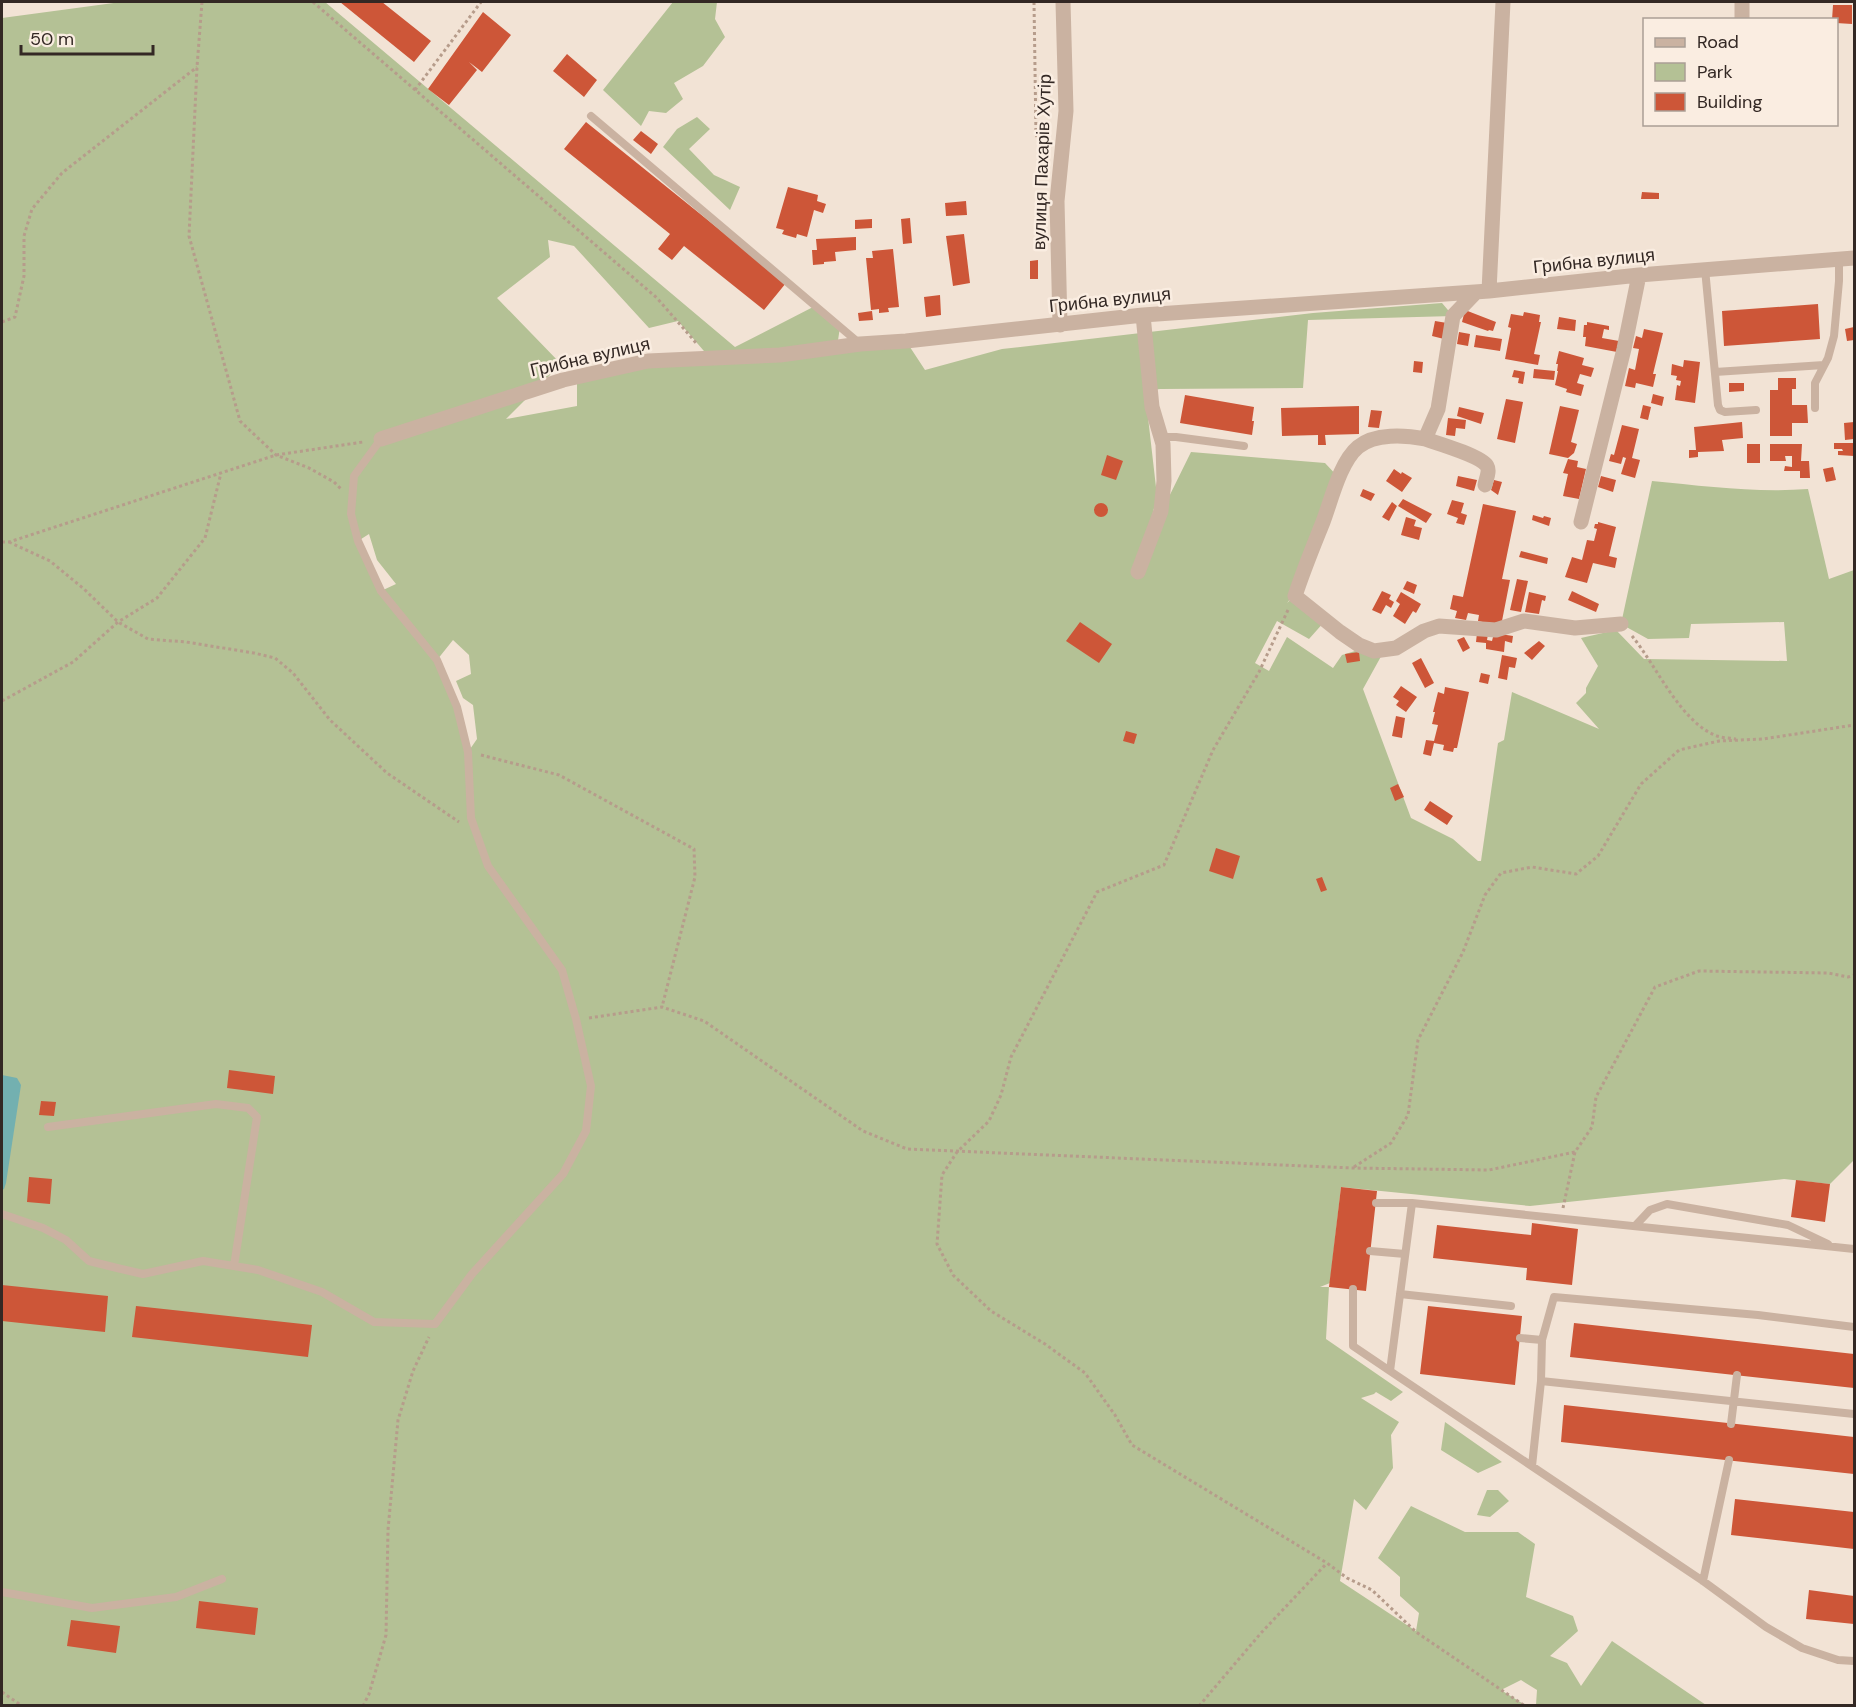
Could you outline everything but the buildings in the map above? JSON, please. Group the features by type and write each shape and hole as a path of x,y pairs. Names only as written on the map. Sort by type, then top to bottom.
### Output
{"street":[{"name":"вулиця Пахарів Хутір","path":"1060,325 1057,201 1066,111 1063,2"},
{"path":"1425,439 1438,409 1453,316 1483,291 1503,2"},
{"path":"1742,2 1742,18"},
{"name":"Грибна вулиця","path":"381,439 563,380 648,361 780,355 860,344 1143,315 1437,295 1706,269 1847,259"},
{"path":"1581,522 1624,350 1639,275"},
{"path":"1437,295 1453,316"},
{"path":"1138,572 1162,503 1164,451 1152,407 1143,315"},
{"path":"1485,485 1488,470 1484,463 1455,449 1410,436 1376,439 1363,444 1352,453 1339,478 1295,596 1340,632 1359,645 1374,651 1396,648 1424,631 1439,626 1491,630 1504,629 1524,621 1575,628 1622,624"}],"lane":[{"path":"591,116 860,344"},
{"path":"1815,408 1815,383 1834,336 1839,281 1847,259"},
{"path":"1706,269 1720,410 1725,412 1756,410"},
{"path":"1715,372 1824,365"},
{"path":"1162,437 1244,446"},
{"path":"2,1214 43,1228 66,1240 89,1261 143,1274 203,1262 258,1270 322,1292 374,1322 435,1324 472,1274 563,1174 586,1131 591,1086 562,970 488,866 471,818 468,752 457,707 437,660 381,591 358,541 351,514 354,476 381,439"},
{"path":"48,1127 216,1104 248,1108 257,1117 234,1266"},
{"path":"1376,1203 1412,1203 1854,1249"},
{"path":"1390,1371 1412,1203"},
{"path":"1635,1226 1650,1210 1667,1204 1788,1225 1835,1247"},
{"path":"1370,1251 1405,1254"},
{"path":"1353,1289 1353,1346 1703,1581 1766,1627 1802,1648 1838,1660 1854,1661"},
{"path":"1400,1294 1511,1306"},
{"path":"1532,1466 1541,1381 1542,1340 1554,1297 1758,1315 1854,1327"},
{"path":"1520,1338 1542,1340"},
{"path":"1731,1424 1737,1376"},
{"path":"1541,1381 1854,1414"},
{"path":"1703,1581 1729,1460"},
{"path":"2,1592 92,1608 176,1597 222,1580"}],"path":[{"path":"202,2 196,67 189,236 240,421 276,456 309,468 334,482 352,500"},
{"path":"313,2 657,298 711,358"},
{"path":"415,90 481,2"},
{"path":"1034,2 1036,135 1060,174"},
{"path":"2,322 15,317 24,276 24,236 32,209 62,173 196,67"},
{"path":"9,543 276,456 381,439"},
{"path":"2,701 73,662 118,622 157,598 205,538 221,473"},
{"path":"2,542 50,561 84,589 118,622 148,639 186,642 275,658 293,673 330,720 387,773 476,832"},
{"path":"1295,596 1259,672 1213,750 1164,865 1097,892 1011,1057 1001,1095 989,1121 957,1152 942,1175 937,1244 953,1275 991,1311 1045,1344 1085,1373 1115,1414 1132,1445 1328,1563 1347,1578 1372,1590 1416,1632 1525,1706"},
{"path":"1622,624 1645,652 1672,696 1694,722 1716,735 1743,740"},
{"path":"1352,1168 1391,1143 1408,1115 1418,1040 1463,952 1485,895 1501,873 1532,867 1576,874 1598,856 1641,784 1678,750 1719,741 1764,739 1854,725"},
{"path":"468,752 559,775 694,849 695,877 662,1007"},
{"path":"1561,1218 1575,1152 1592,1127 1596,1097 1655,987 1699,971 1828,973 1854,977"},
{"path":"576,1019 662,1007 704,1021 863,1131 907,1149 1352,1168 1489,1170 1575,1152"},
{"path":"363,1706 369,1694 386,1635 388,1530 398,1420 413,1371 435,1324"},
{"path":"1199,1706 1261,1633 1328,1563"},
{"path":"2,1692 22,1706"}],"green space":[{"path":"121,2 325,2 735,347 815,306 840,327 837,347 906,341 925,370 1002,349 1313,313 1442,303 1453,316 1308,320 1303,388 1145,391 1157,496 1140,565 1159,517 1191,452 1325,463 1339,478 1298,589 1287,603 1295,596 1325,621 1309,639 1277,621 1255,663 1269,671 1287,637 1333,668 1342,655 1365,648 1384,651 1363,689 1411,818 1453,839 1478,861 1481,861 1498,743 1504,740 1512,692 1599,729 1576,703 1586,693 1586,688 1598,666 1581,638 1616,630 1644,659 1787,661 1784,622 1691,624 1689,638 1648,639 1621,624 1652,481 1750,490 1808,489 1829,579 1854,570 1854,1160 1830,1184 1784,1179 1530,1206 1341,1187 1330,1283 1320,1287 1329,1287 1326,1339 1403,1392 1391,1401 1376,1392 1361,1398 1399,1422 1391,1435 1393,1468 1366,1510 1354,1499 1340,1581 1416,1631 1419,1613 1400,1596 1400,1577 1378,1558 1411,1506 1465,1532 1518,1532 1535,1544 1526,1597 1573,1616 1578,1631 1550,1656 1567,1663 1581,1686 1612,1641 1706,1705 1536,1705 1537,1690 1521,1680 1501,1690 1525,1705 2,1705 2,18","holes":["548,240 574,246 649,328 678,321 710,358 577,377 577,406 506,419 561,364 497,298 550,257","369,534 377,560 396,584 381,591 358,541","453,640 469,655 471,674 456,681 463,698 473,705 477,739 468,752 457,707 437,660"]},
{"path":"673,2 717,2 715,19 725,37 703,66 674,83 683,99 666,113 649,111 641,126 603,90"},
{"path":"697,117 710,129 689,149 714,175 740,187 730,210 663,147 677,129"},
{"path":"1445,1422 1502,1462 1478,1473 1441,1450"},
{"path":"1487,1490 1498,1490 1509,1501 1490,1517 1477,1515"}],"water":[{"path":"2,1075 17,1078 21,1085 6,1183 2,1190"}]}
